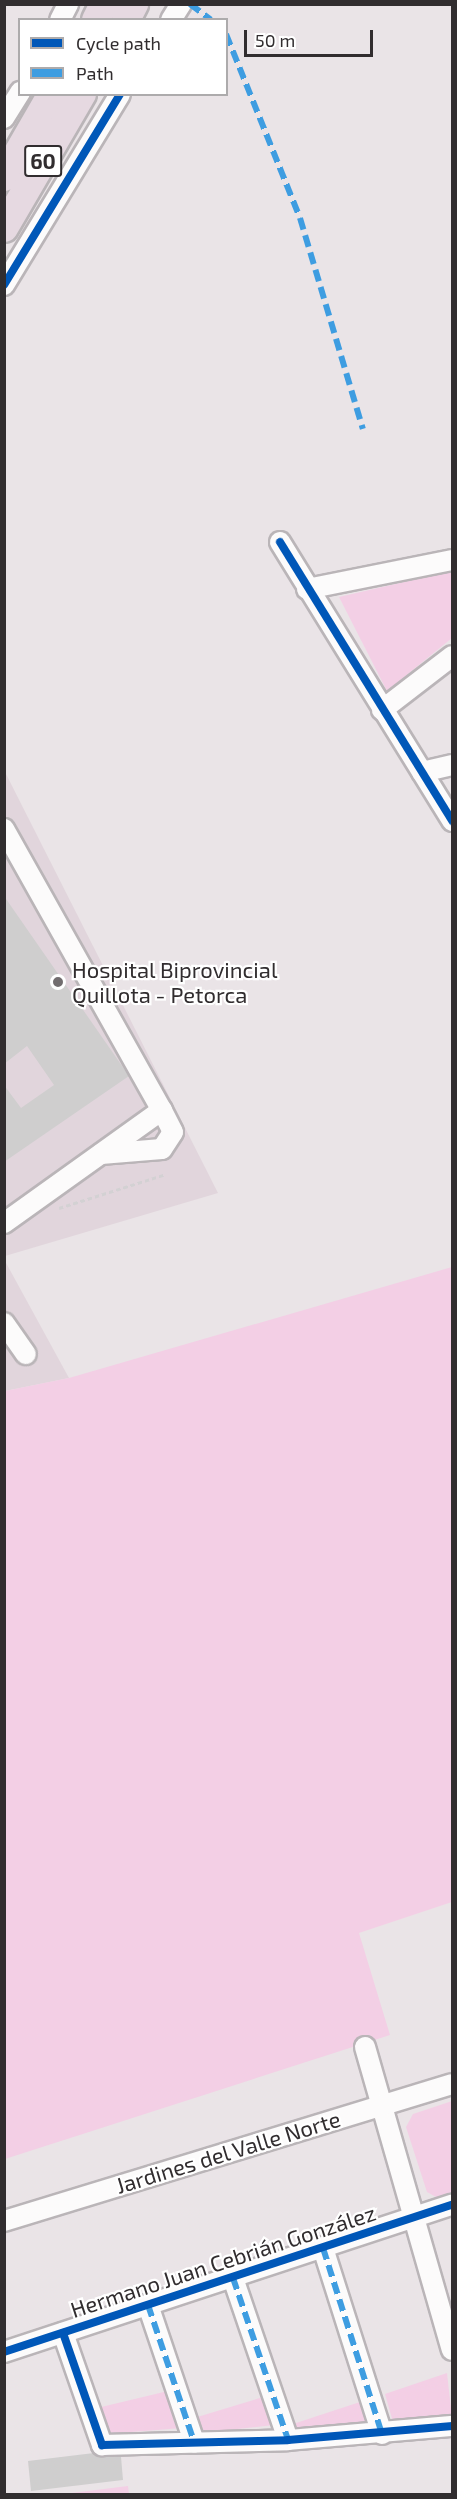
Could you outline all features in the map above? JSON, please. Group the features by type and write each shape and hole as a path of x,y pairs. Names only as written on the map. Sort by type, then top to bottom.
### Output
{"highway":[{"path":"97,18 104,4"},
{"path":"127,18 134,4"},
{"name":"60","path":"4,177 51,96"},
{"name":"60","path":"4,228 81,96"}],"street":[{"path":"61,18 68,4"},
{"path":"172,18 181,4"},
{"path":"4,118 18,95"},
{"path":"4,285 119,96"},
{"path":"280,542 382,710 453,821"},
{"path":"307,589 453,560"},
{"path":"382,710 453,656"},
{"path":"422,772 453,765"},
{"path":"4,828 173,1132 162,1149 101,1154"},
{"path":"4,1223 162,1110"},
{"path":"4,1323 26,1354"},
{"path":"365,2047 453,2350"},
{"name":"Jardines del Valle Norte","path":"4,2221 453,2084"},
{"name":"Hermano Juan Cebrián González","path":"4,2352 453,2205"},
{"path":"323,2248 382,2434"},
{"path":"233,2278 288,2440"},
{"path":"148,2305 194,2442"},
{"path":"63,2333 102,2445 288,2440 382,2434 453,2426"}],"path":[{"path":"43,1196 54,1209 166,1174"}],"shaded area":[{"path":"452,571 452,638 387,691 339,597"},
{"name":"Hospital Biprovincial Quillota - Petorca","path":"4,770 218,1193 5,1256 4,1256"},
{"path":"5,1261 69,1378 5,1391"},
{"path":"452,1267 452,1902 359,1933 390,2035 5,2159 5,1391 69,1378"},
{"path":"452,2101 452,2192 436,2197 427,2192 406,2127 413,2114"},
{"path":"447,2373 452,2418 393,2422 385,2394"},
{"path":"168,2391 182,2428 106,2434 97,2408"},
{"path":"263,2397 274,2425 199,2433 194,2418"},
{"path":"366,2400 377,2429 293,2435 290,2425"},
{"path":"128,2486 128,2494 63,2494"}],"building":[{"path":"4,896 129,1076 4,1162 4,1085 21,1108 54,1085 27,1046 4,1064"},
{"path":"94,2453 121,2457 123,2480 31,2491 28,2461"}],"marked path":[{"path":"190,4 208,18"},
{"path":"228,39 300,218 363,429"},
{"path":"323,2248 382,2434"},
{"path":"233,2278 288,2440"},
{"path":"148,2305 194,2442"}],"cycle path":[{"path":"4,285 119,96"},
{"path":"280,542 452,821"},
{"path":"4,2352 452,2205"},
{"path":"63,2333 102,2445 288,2440 452,2426"}],"place":[{"name":"Hospital Biprovincial Quillota - Petorca","path":"58,982"}]}
